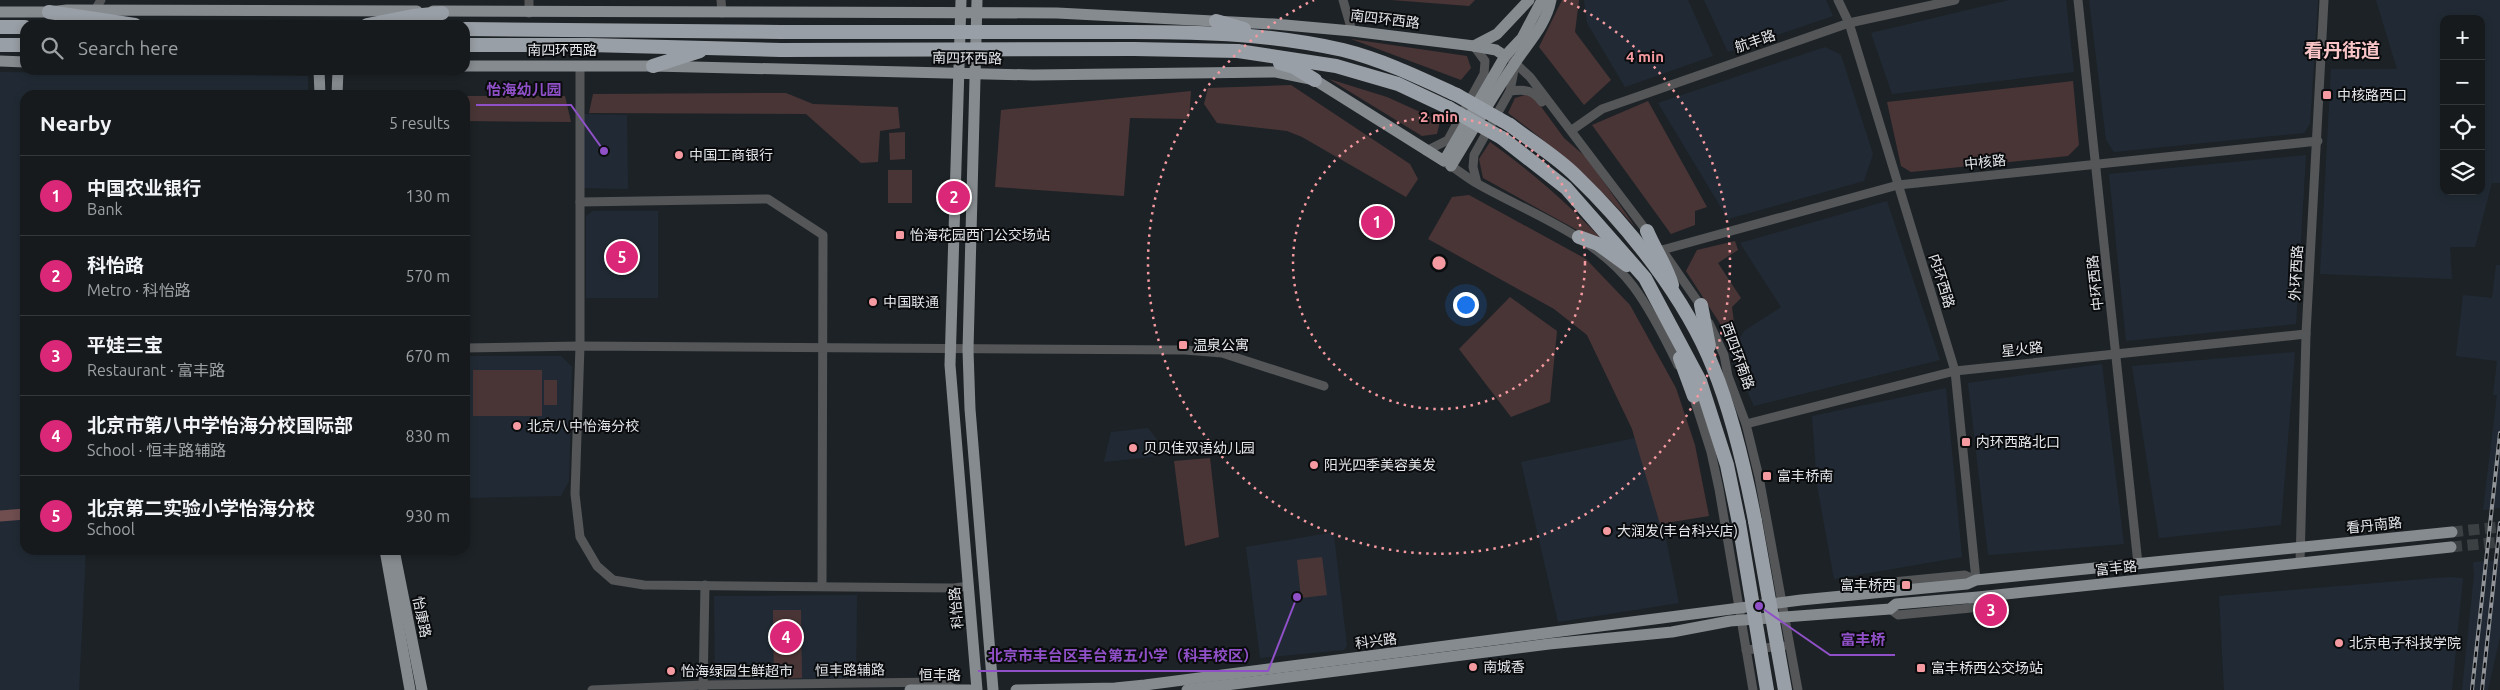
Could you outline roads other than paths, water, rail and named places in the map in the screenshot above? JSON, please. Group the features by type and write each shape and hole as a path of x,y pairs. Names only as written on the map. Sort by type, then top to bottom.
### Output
{"highway":[{"path":"49,12 102,20"},
{"path":"393,20 442,13"},
{"path":"1216,21 1268,37"},
{"path":"0,27 20,27"},
{"name":"南四环西路","path":"470,29 781,32 1198,32 1268,37"},
{"name":"西四环南路","path":"1268,37 1360,55 1403,70 1457,95 1510,125 1576,175 1617,219 1674,293 1713,367 1738,443 1755,521 1785,690"},
{"path":"0,45 20,45"},
{"name":"南四环西路","path":"470,45 782,50 1134,49 1238,51"},
{"path":"653,66 710,48"},
{"path":"1238,51 1337,66 1398,84 1449,108 1502,138 1566,188 1644,278 1700,380 1711,410 1727,465 1740,523 1768,690"},
{"path":"1238,51 1294,67 1315,80"},
{"path":"1647,231 1667,267 1674,293"},
{"path":"1579,237 1598,244 1644,278"},
{"path":"1701,305 1713,367"},
{"path":"1662,308 1694,396"}],"main road":[{"name":"科怡路","path":"961,0 950,350 977,690"},
{"path":"977,0 968,350 970,409 993,690"},
{"path":"1474,46 1497,34 1529,0"},
{"path":"1447,164 1510,59 1542,0"},
{"path":"1510,59 1541,26 1549,11 1551,0"},
{"name":"南四环西路","path":"0,12 49,12 96,3 442,13 1057,13 1216,21 1352,31 1474,46 1496,50 1510,59"},
{"path":"0,61 20,62"},
{"name":"南四环西路","path":"470,66 653,66 975,75 1276,72 1315,80 1447,164"},
{"path":"319,75 320,90"},
{"path":"337,90 338,75"},
{"name":"看丹南路","path":"2300,548 2452,532"},
{"name":"富丰路","path":"1740,614 1786,618 1890,609 1896,604 2451,547"},
{"name":"富丰路","path":"1740,614 1783,602 1967,584 1976,580 2300,548"},
{"name":"怡康路","path":"386,555 410,690"},
{"name":"怡康路","path":"395,555 422,690"},
{"name":"科兴路","path":"1016,690 1130,687 1740,614"},
{"name":"科兴路","path":"1187,690 1549,644 1672,632 1740,614"},
{"name":"恒丰路","path":"910,690 970,690"}],"street":[{"path":"529,0 529,13"},
{"path":"721,0 722,13"},
{"path":"1343,0 1352,31"},
{"name":"内环西路","path":"1838,0 1849,23 1955,370 1976,580"},
{"name":"航丰路","path":"1572,130 1602,109 1849,23 1955,0"},
{"name":"中环西路","path":"2078,0 2138,564"},
{"name":"外环西路","path":"2300,563 2306,334 2318,141 2324,0"},
{"path":"1426,151 1448,140 1484,74 1485,60 1474,46"},
{"path":"1477,183 1473,167 1474,155 1510,91 1510,59"},
{"name":"西四环南路","path":"1510,59 1530,77 1662,250 1701,305 1724,355 1746,424 1759,477 1798,690"},
{"path":"580,66 580,346 575,494 580,537 597,566 613,580 644,585 822,585 954,588 969,586"},
{"path":"1510,91 1529,90 1536,94 1549,112 1559,115"},
{"name":"中核路","path":"1662,250 1898,185 2318,141"},
{"path":"1447,164 1477,183 1579,237 1614,265 1632,285 1659,327 1694,396 1711,452 1753,690"},
{"path":"580,202 768,199 822,235 822,585"},
{"name":"星火路","path":"1746,424 1955,370 2306,334"},
{"path":"470,348 580,346 823,347 950,350 1185,350 1222,353 1324,386"},
{"path":"703,688 705,585"},
{"path":"1746,650 1790,645"},
{"name":"恒丰路辅路","path":"592,690 941,682 957,690"}],"waterway":[{"path":"0,516 20,514"}],"tunnel":[{"path":"2452,532 2500,527"},
{"path":"2451,547 2500,542"}],"railway":[{"path":"2472,690 2500,433"},
{"path":"2482,690 2500,523"}],"place":[{"name":"中核路西口","path":"2327,95"},
{"name":"怡海幼儿园","path":"604,151"},
{"name":"中国工商银行","path":"679,155"},
{"name":"科怡路","path":"954,197"},
{"name":"中国农业银行","path":"1377,222"},
{"name":"怡海花园西门公交场站","path":"900,235"},
{"name":"北京第二实验小学怡海分校","path":"622,257"},
{"name":"中国联通","path":"873,302"},
{"name":"温泉公寓","path":"1183,345"},
{"name":"北京八中怡海分校","path":"517,426"},
{"name":"内环西路北口","path":"1966,442"},
{"name":"贝贝佳双语幼儿园","path":"1133,448"},
{"name":"阳光四季美容美发","path":"1314,465"},
{"name":"富丰桥南","path":"1767,476"},
{"name":"大润发(丰台科兴店)","path":"1607,531"},
{"name":"富丰桥西","path":"1906,585"},
{"name":"北京市丰台区丰台第五小学（科丰校区）","path":"1297,597"},
{"name":"富丰桥","path":"1759,606"},
{"name":"平娃三宝","path":"1991,610"},
{"name":"北京市第八中学怡海分校国际部","path":"786,637"},
{"name":"北京电子科技学院","path":"2339,643"},
{"name":"南城香","path":"1473,667"},
{"name":"富丰桥西公交场站","path":"1921,668"},
{"name":"怡海绿园生鲜超市","path":"671,671"}],"district":[{"name":"看丹街道","path":"2342,50"}]}
